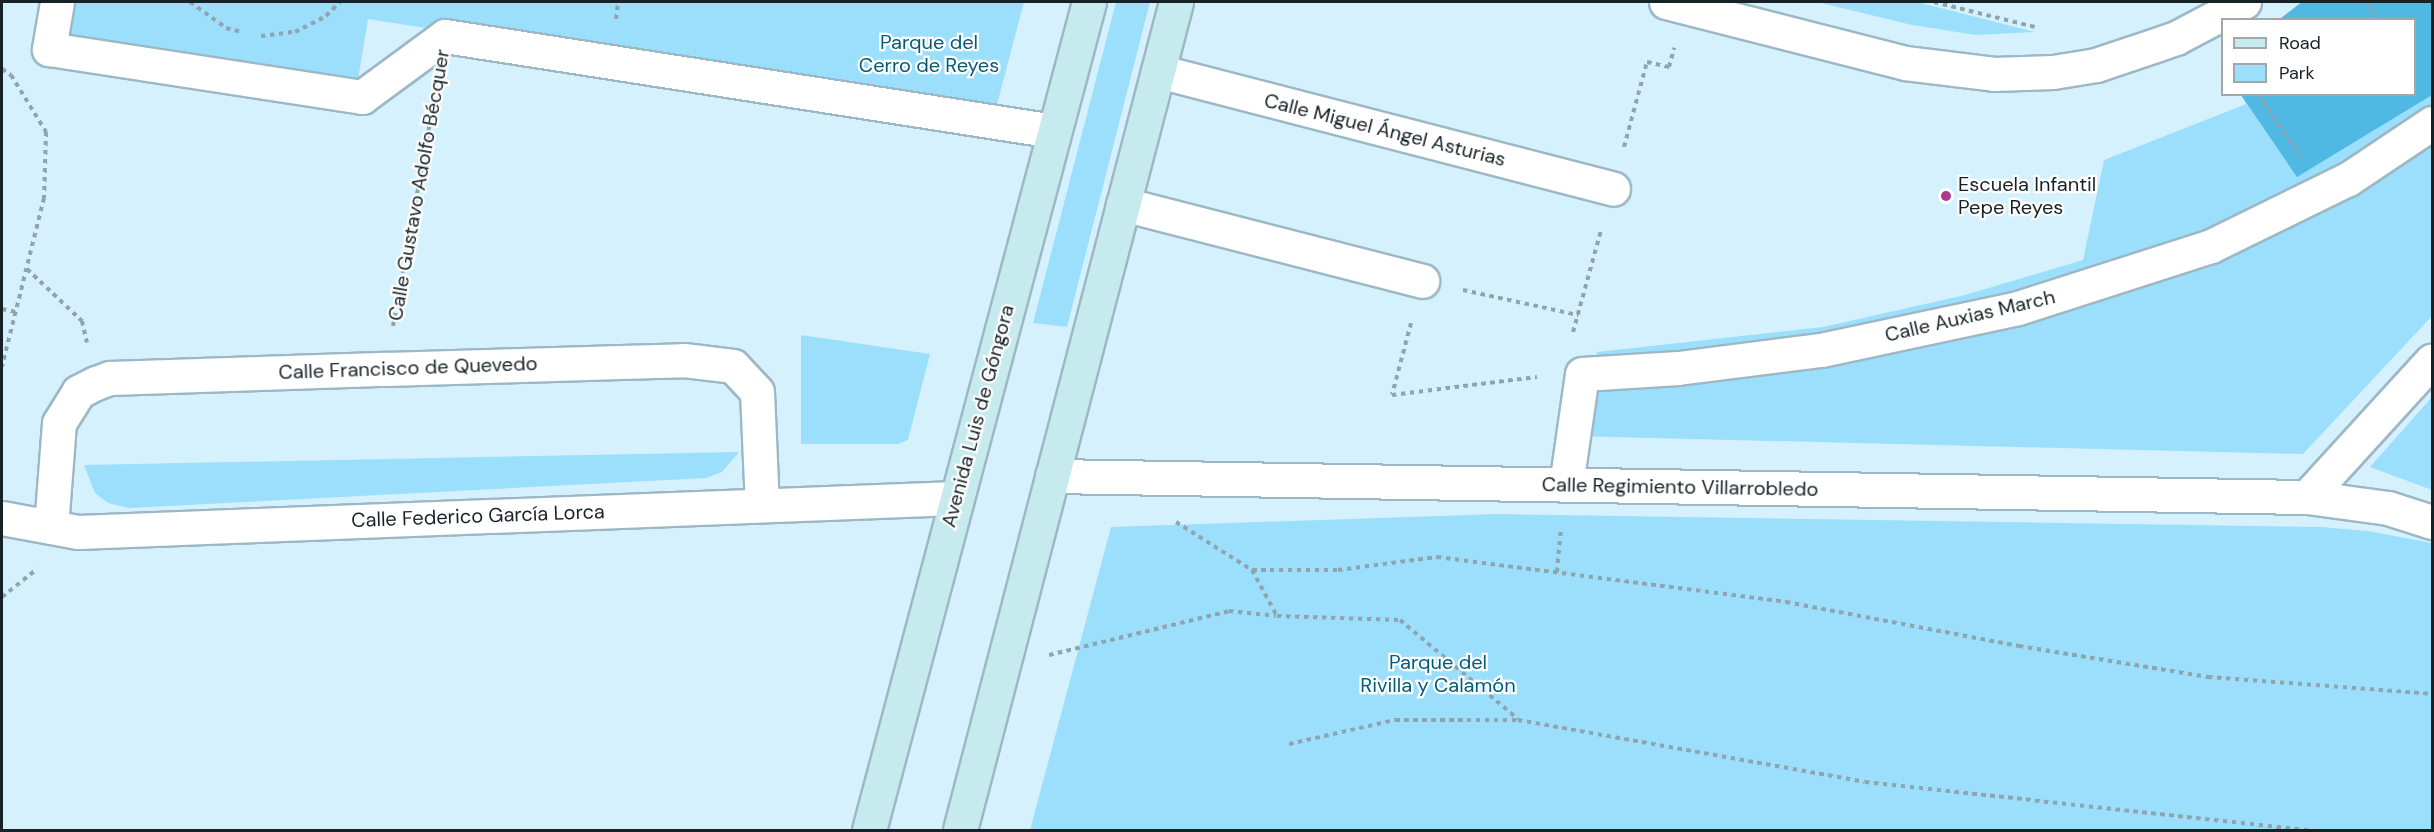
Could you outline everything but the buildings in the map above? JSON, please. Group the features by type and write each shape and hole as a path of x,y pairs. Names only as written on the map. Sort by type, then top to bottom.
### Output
{"main road":[{"name":"Avenida Luis de Góngora","path":"869,831 955,498 1089,2"},
{"path":"961,827 1176,2"}],"street":[{"path":"57,2 49,49 362,96 445,36 1054,131"},
{"path":"1666,2 1905,63 1994,74 2053,72 2106,62 2176,38 2244,2"},
{"name":"Calle Miguel Ángel Asturias","path":"1158,71 1613,189"},
{"name":"Calle Auxias March","path":"1582,374 1678,368 1821,350 2018,308 2211,246 2324,191 2433,123"},
{"path":"1122,204 1422,281"},
{"name":"Calle Francisco de Quevedo","path":"51,527 59,423 78,392 110,378 386,369 684,360 733,366 757,392 762,505"},
{"path":"2307,497 2433,360"},
{"path":"1566,485 1582,374"},
{"name":"Calle Regimiento Villarrobledo","path":"1052,476 2307,497 2388,508 2433,522"},
{"name":"Calle Federico García Lorca","path":"2,518 78,532 955,498"}],"path":[{"path":"190,2 226,28 260,36 295,32 327,16 340,2"},
{"path":"1934,2 2042,29"},
{"path":"2367,2 2377,18"},
{"name":"Calle Gustavo Adolfo Bécquer","path":"386,369 445,36"},
{"path":"2,69 11,75 46,132 44,198 2,366"},
{"path":"2259,96 2324,191"},
{"path":"26,268 82,321 96,384"},
{"path":"1578,315 1422,281 1392,395 1582,374"},
{"path":"2,309 16,312"},
{"path":"1168,517 1252,570 1277,616"},
{"path":"1252,570 1338,570 1437,557 1786,602 2019,646 2208,676 2433,694"},
{"path":"1003,667 1229,611 1277,616 1400,620 1518,720"},
{"path":"1288,744 1395,720 1518,720 1865,782 2310,831"}],"green space":[{"name":"Parque del Cerro de Reyes","path":"64,2 1024,2 995,112 942,108 368,19 356,92 57,45"},
{"path":"1116,2 1150,2 1067,327 1033,323"},
{"path":"1817,2 1917,2 2035,32 1976,35 1912,25"},
{"path":"2302,2 2432,2 2432,316 2303,454 1571,436 1597,352 1823,327 1965,295 2083,260 2104,160 2246,104 2242,96 2416,96 2416,18 2281,18"},
{"path":"801,335 930,354 908,440 898,444 801,444"},
{"path":"2432,397 2432,490 2370,467"},
{"path":"739,452 722,472 706,478 129,508 108,503 95,493 84,465"},
{"name":"Parque del Rivilla y Calamón","path":"1497,514 2322,527 2368,531 2432,543 2432,830 1030,830 1111,527"}],"shaded area":[{"path":"2302,2 2432,2 2432,95 2297,177 2242,96 2416,96 2416,18 2281,18"}],"place":[{"name":"Escuela Infantil Pepe Reyes","path":"1946,196"}]}
